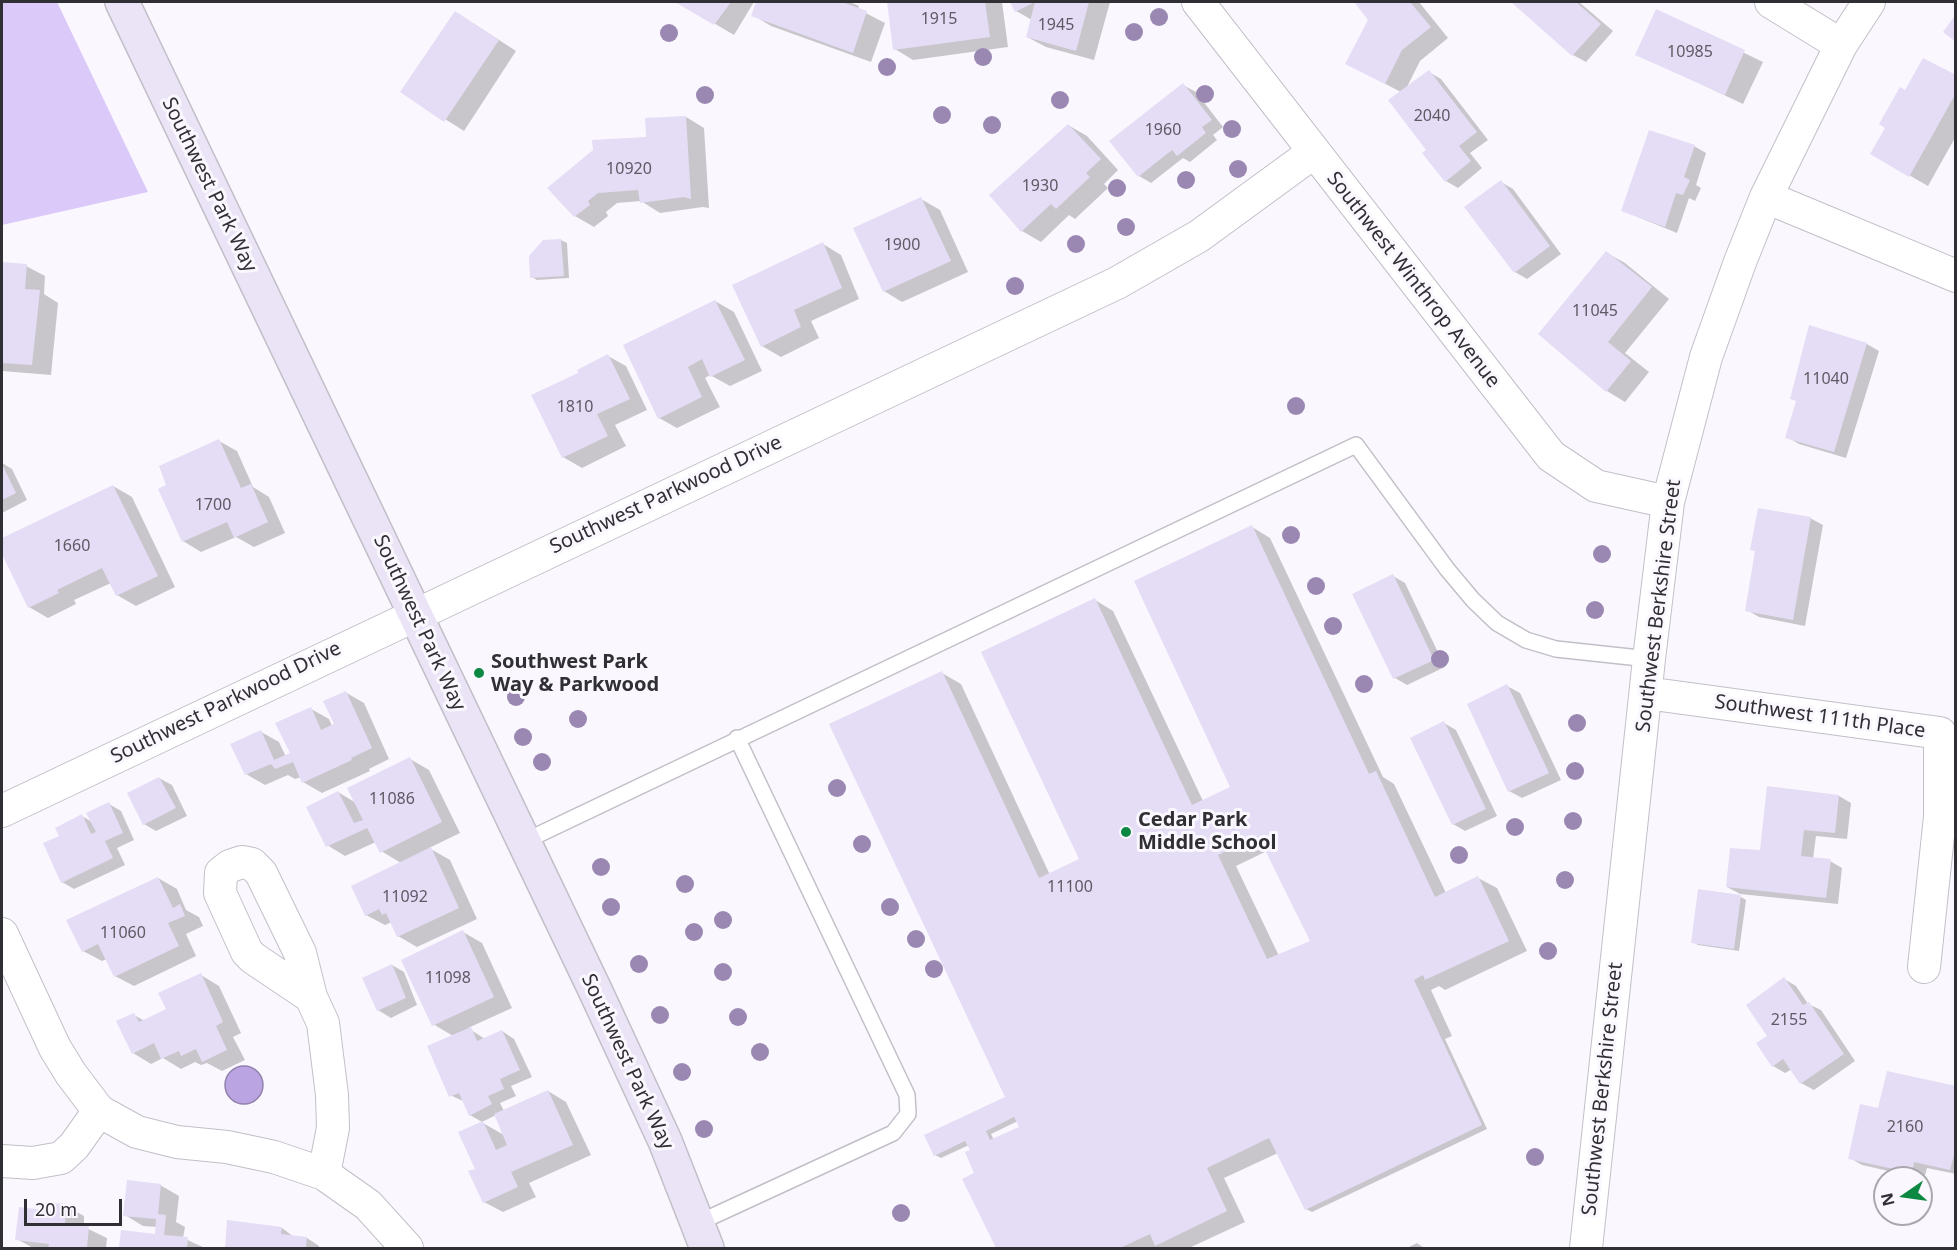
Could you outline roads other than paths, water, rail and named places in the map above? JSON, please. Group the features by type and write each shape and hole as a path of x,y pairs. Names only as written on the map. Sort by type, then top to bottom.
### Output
{"street":[{"name":"Southwest Park Way","path":"122,2 665,1141 703,1236"},
{"name":"Southwest Winthrop Avenue","path":"1198,2 1551,456 1596,486 1668,502"},
{"path":"1771,2 1841,45"},
{"name":"Southwest Berkshire Street","path":"1586,1248 1648,659 1668,502 1706,357 1740,262 1767,197 1841,45 1869,2"},
{"name":"Southwest Parkwood Drive","path":"2,811 1117,283 1199,236 1314,152"},
{"path":"1767,197 1956,276"},
{"name":"Southwest 111th Place","path":"1646,693 1940,733 1940,817 1924,967"},
{"path":"2,934 55,1048 99,1111 137,1132 177,1143 227,1147 274,1157 324,1174 368,1205 406,1248"},
{"path":"311,997 323,1023 332,1095 333,1128 324,1174"},
{"path":"2,1161 33,1164 61,1158 74,1146 99,1111"}],"lane":[{"path":"524,842 736,738 1356,445 1447,569 1473,600 1497,622 1526,640 1556,649 1648,659"},
{"path":"703,1236 894,1133 908,1114 907,1095 736,738"}],"place":[{"name":"Southwest Park Way & Parkwood","path":"479,673"},
{"name":"Cedar Park Middle School","path":"1126,832"}]}
